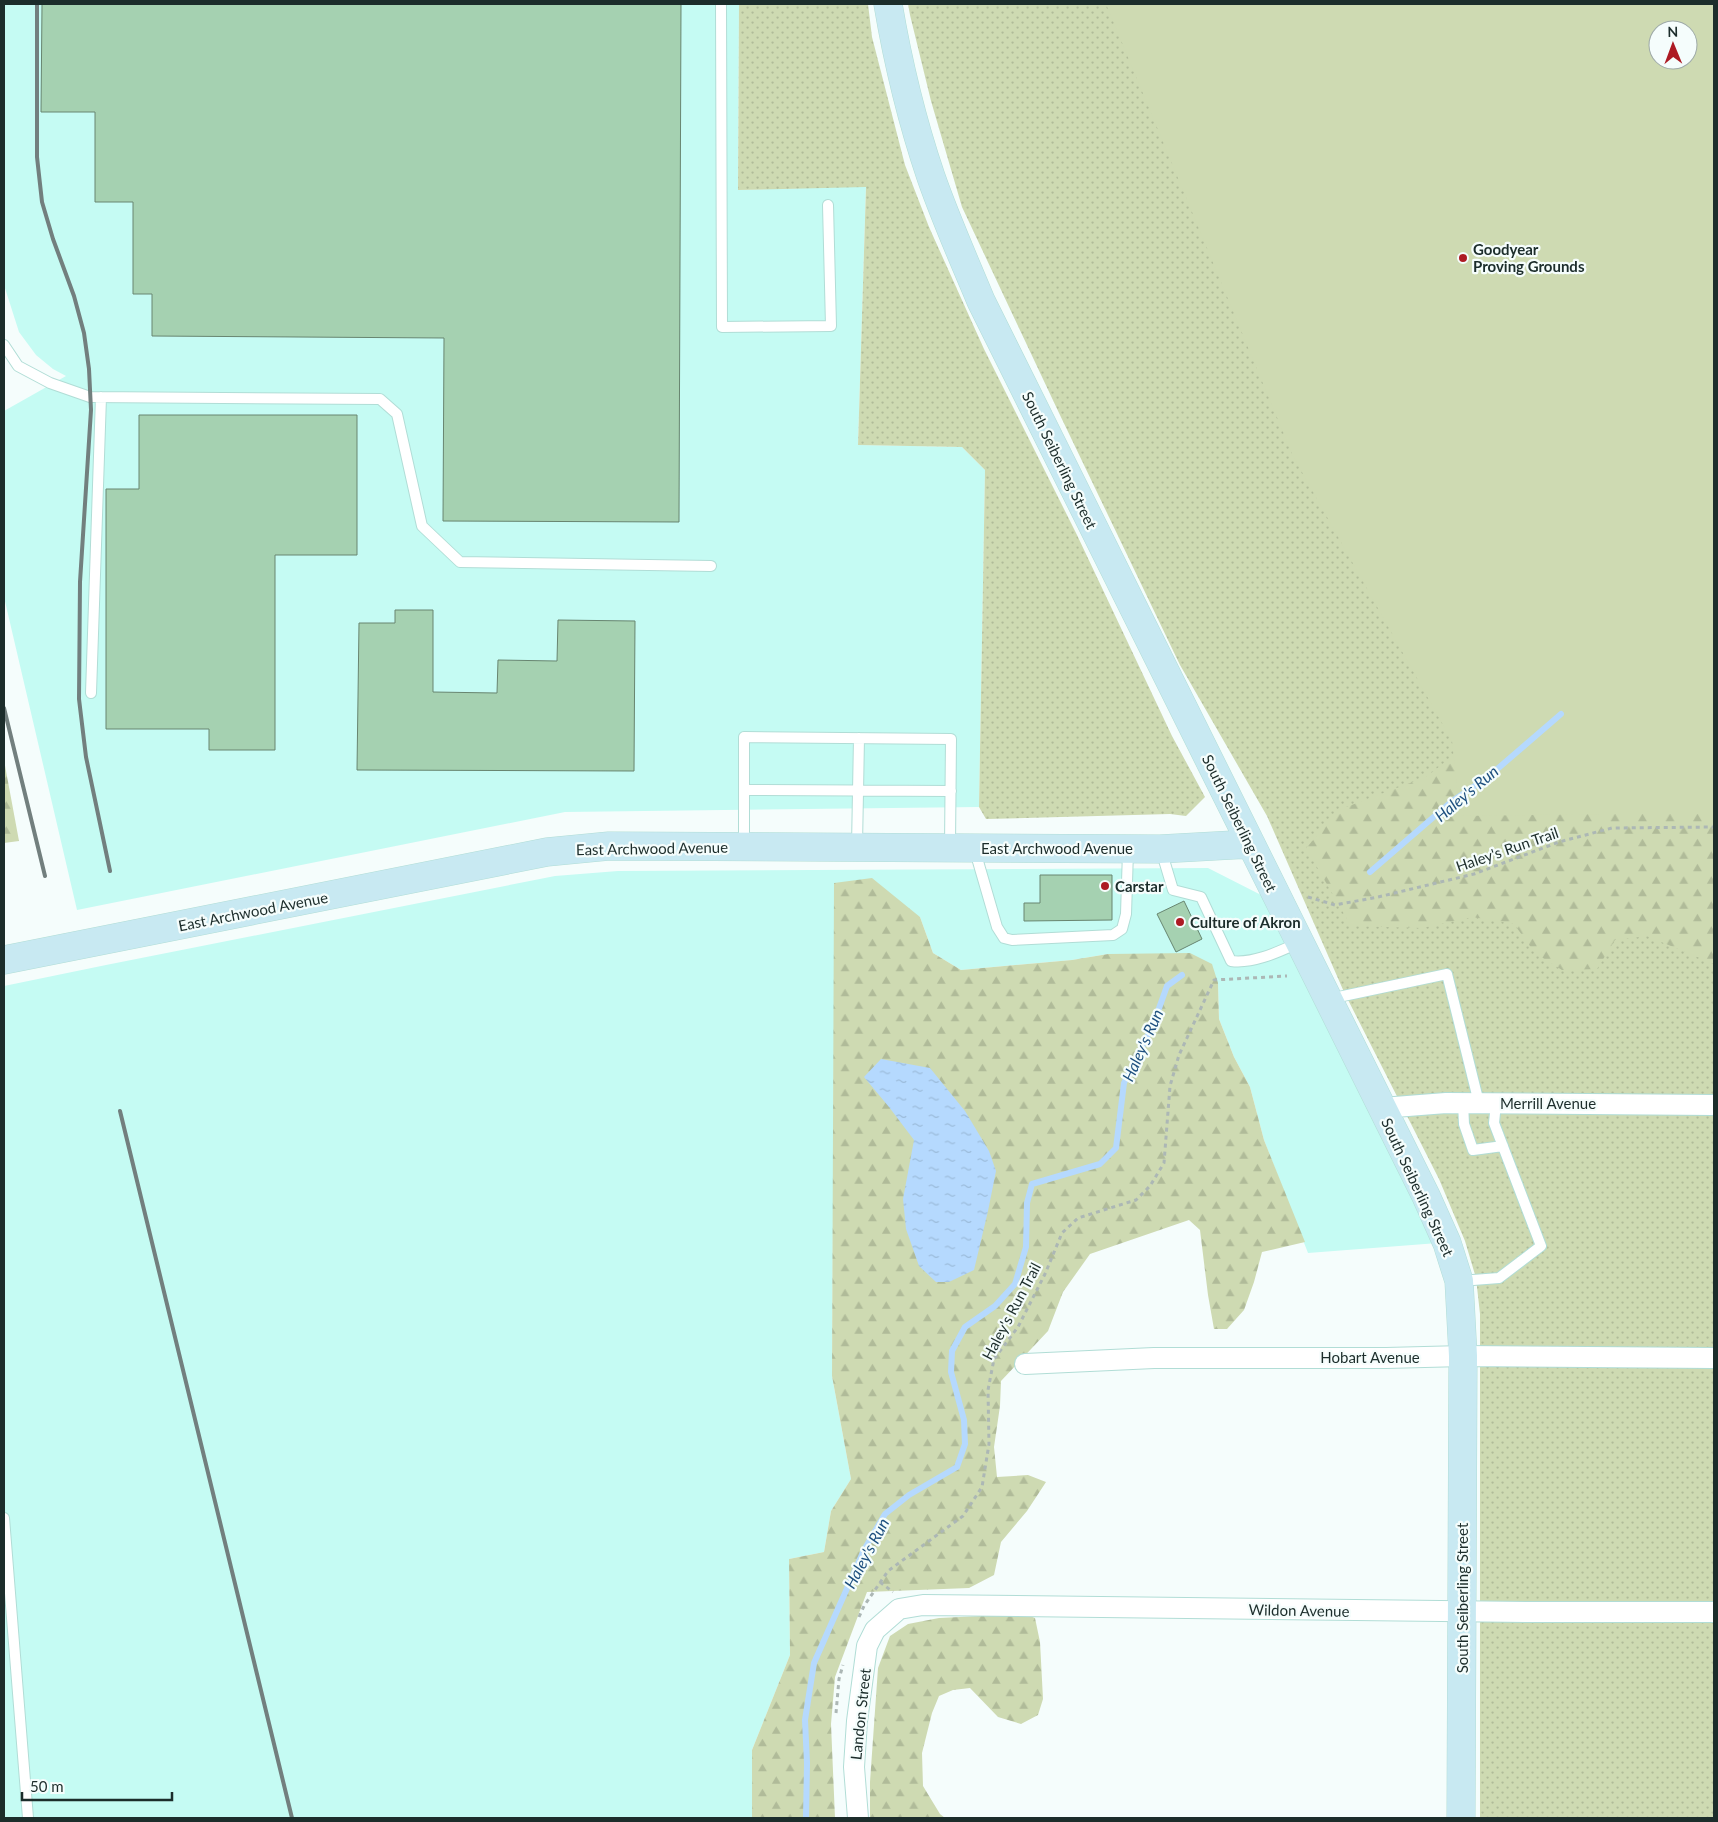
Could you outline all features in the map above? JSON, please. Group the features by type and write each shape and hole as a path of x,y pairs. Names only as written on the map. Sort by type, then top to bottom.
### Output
{"main road":[{"name":"South Seiberling Street","path":"888,4 900,66 931,178 954,239 986,310 1444,1235 1458,1281 1463,1356 1462,1818"},
{"name":"East Archwood Avenue","path":"4,960 547,852 609,846 1160,848 1251,844"}],"street":[{"name":"Merrill Avenue","path":"1382,1108 1479,1103 1714,1105"},
{"name":"Hobart Avenue","path":"1025,1364 1154,1358 1386,1358 1463,1356 1714,1358"},
{"name":"Wildon Avenue","path":"888,1618 899,1609 923,1605 1461,1612 1714,1612"},
{"name":"Landon Street","path":"858,1818 854,1767 857,1721 867,1646 875,1630 888,1618"}],"lane":[{"path":"721,4 722,327 831,326 828,205"},
{"path":"4,345 18,366 50,384 90,397 380,399 397,414 422,526 460,562 712,566"},
{"path":"91,693 101,397"},
{"path":"744,846 744,737 951,739 951,791 962,847 997,927 1004,938 1012,940 1113,935 1122,928 1126,914 1128,848"},
{"path":"857,847 859,738"},
{"path":"744,790 951,791"},
{"path":"1160,848 1173,890 1201,897 1231,962 1241,963 1276,953 1299,943"},
{"path":"1327,999 1447,974 1479,1103 1494,1123 1541,1246 1499,1278 1458,1281"},
{"path":"1479,1103 1464,1124 1473,1150 1503,1146"},
{"path":"4,1518 28,1818"}],"path":[{"name":"Haley's Run Trail","path":"1308,897 1335,905 1378,898 1474,874 1559,842 1612,828 1714,827"},
{"name":"Haley's Run Trail","path":"888,1571 964,1516 982,1487 989,1444 988,1390 994,1359 1018,1326 1045,1274 1062,1233 1078,1218 1136,1200 1150,1186 1164,1163 1170,1086 1179,1055 1214,980 1287,976"}],"shaded area":[{"path":"4,4 739,4 738,190 866,186 858,445 962,447 985,470 979,807 565,812 77,910 4,597 4,411 66,376 53,369 36,355 19,332 4,285"},
{"path":"1208,868 1267,898 1438,1243 1308,1253 1264,1140 1250,1087 1234,1057 1219,1019 1218,983 1146,955 1108,954 1072,960 961,970 933,953 920,917 835,883 832,1376 851,1479 831,1511 824,1552 789,1559 790,1655 752,1750 752,1818 4,1818 4,986 555,876 618,871"}],"green space":[{"path":"739,4 868,4 872,37 905,165 929,227 984,349 1077,535 1172,736 1205,797 1186,816 1170,814 986,819 979,807 985,470 962,447 858,445 866,187 738,190"},
{"path":"908,4 1714,4 1714,1818 1480,1818 1480,1314 1476,1278 1465,1241 1439,1179 1344,992 1267,816 1180,665 962,207 931,101"},
{"name":"Goodyear Proving Grounds","path":"1106,4 1714,4 1714,814 1460,816 1452,741 1293,456"},
{"path":"1463,748 1714,787 1714,964 1647,936 1615,940 1597,969 1562,970 1535,953 1514,924 1473,917 1422,928 1351,926 1306,848 1341,809 1426,777"},
{"path":"4,760 19,841 4,843"},
{"path":"872,878 920,917 933,953 961,970 1072,960 1108,954 1190,953 1212,964 1218,983 1219,1019 1234,1057 1250,1087 1264,1140 1305,1242 1262,1252 1244,1310 1227,1329 1214,1329 1200,1230 1189,1220 1090,1254 1063,1292 1048,1331 1001,1381 1000,1406 994,1447 997,1477 1028,1475 1046,1482 1027,1511 1001,1542 994,1575 969,1588 867,1592 835,1677 831,1724 835,1818 752,1818 752,1750 790,1655 789,1559 824,1552 831,1511 851,1479 832,1376 834,883"},
{"path":"1025,1614 1035,1618 1040,1642 1043,1699 1038,1715 1021,1724 998,1717 970,1688 953,1690 939,1696 932,1713 922,1753 923,1786 940,1814 945,1818 870,1818 870,1782 878,1668 890,1636 908,1624 939,1618"}],"water":[{"path":"881,1059 930,1068 965,1111 989,1151 996,1171 974,1270 949,1282 936,1282 919,1266 906,1229 903,1199 914,1140 864,1077"}],"building":[{"path":"42,4 681,4 679,522 443,521 444,338 152,336 152,294 133,294 133,202 95,202 95,112 41,112"},
{"path":"139,415 357,415 357,555 275,555 275,750 209,750 209,729 106,729 106,489 139,489"},
{"path":"395,610 433,610 433,692 497,693 498,660 557,661 558,620 635,621 634,771 357,770 359,623 395,623"},
{"path":"1040,875 1112,875 1112,920 1024,921 1024,903 1040,903"},
{"path":"1184,901 1202,939 1176,952 1157,914"}],"waterway":[{"name":"Haley's Run","path":"1370,872 1451,802 1488,777 1561,714"},
{"name":"Haley's Run","path":"806,1818 807,1763 805,1720 814,1663 864,1550 885,1514 909,1495 957,1467 965,1444 964,1420 951,1372 952,1351 965,1327 995,1306 1015,1284 1026,1247 1027,1203 1032,1184 1100,1164 1116,1148 1124,1083 1153,1025 1167,986 1182,975"}],"railway":[{"path":"37,4 37,157 42,202 53,239 74,296 84,333 89,369 91,410 80,582 79,699 86,757 110,871"},
{"path":"4,708 45,876"},
{"path":"120,1111 292,1818"}],"place":[{"name":"Goodyear Proving Grounds","path":"1463,258"},
{"name":"Carstar","path":"1105,886"},
{"name":"Culture of Akron","path":"1180,922"}]}
